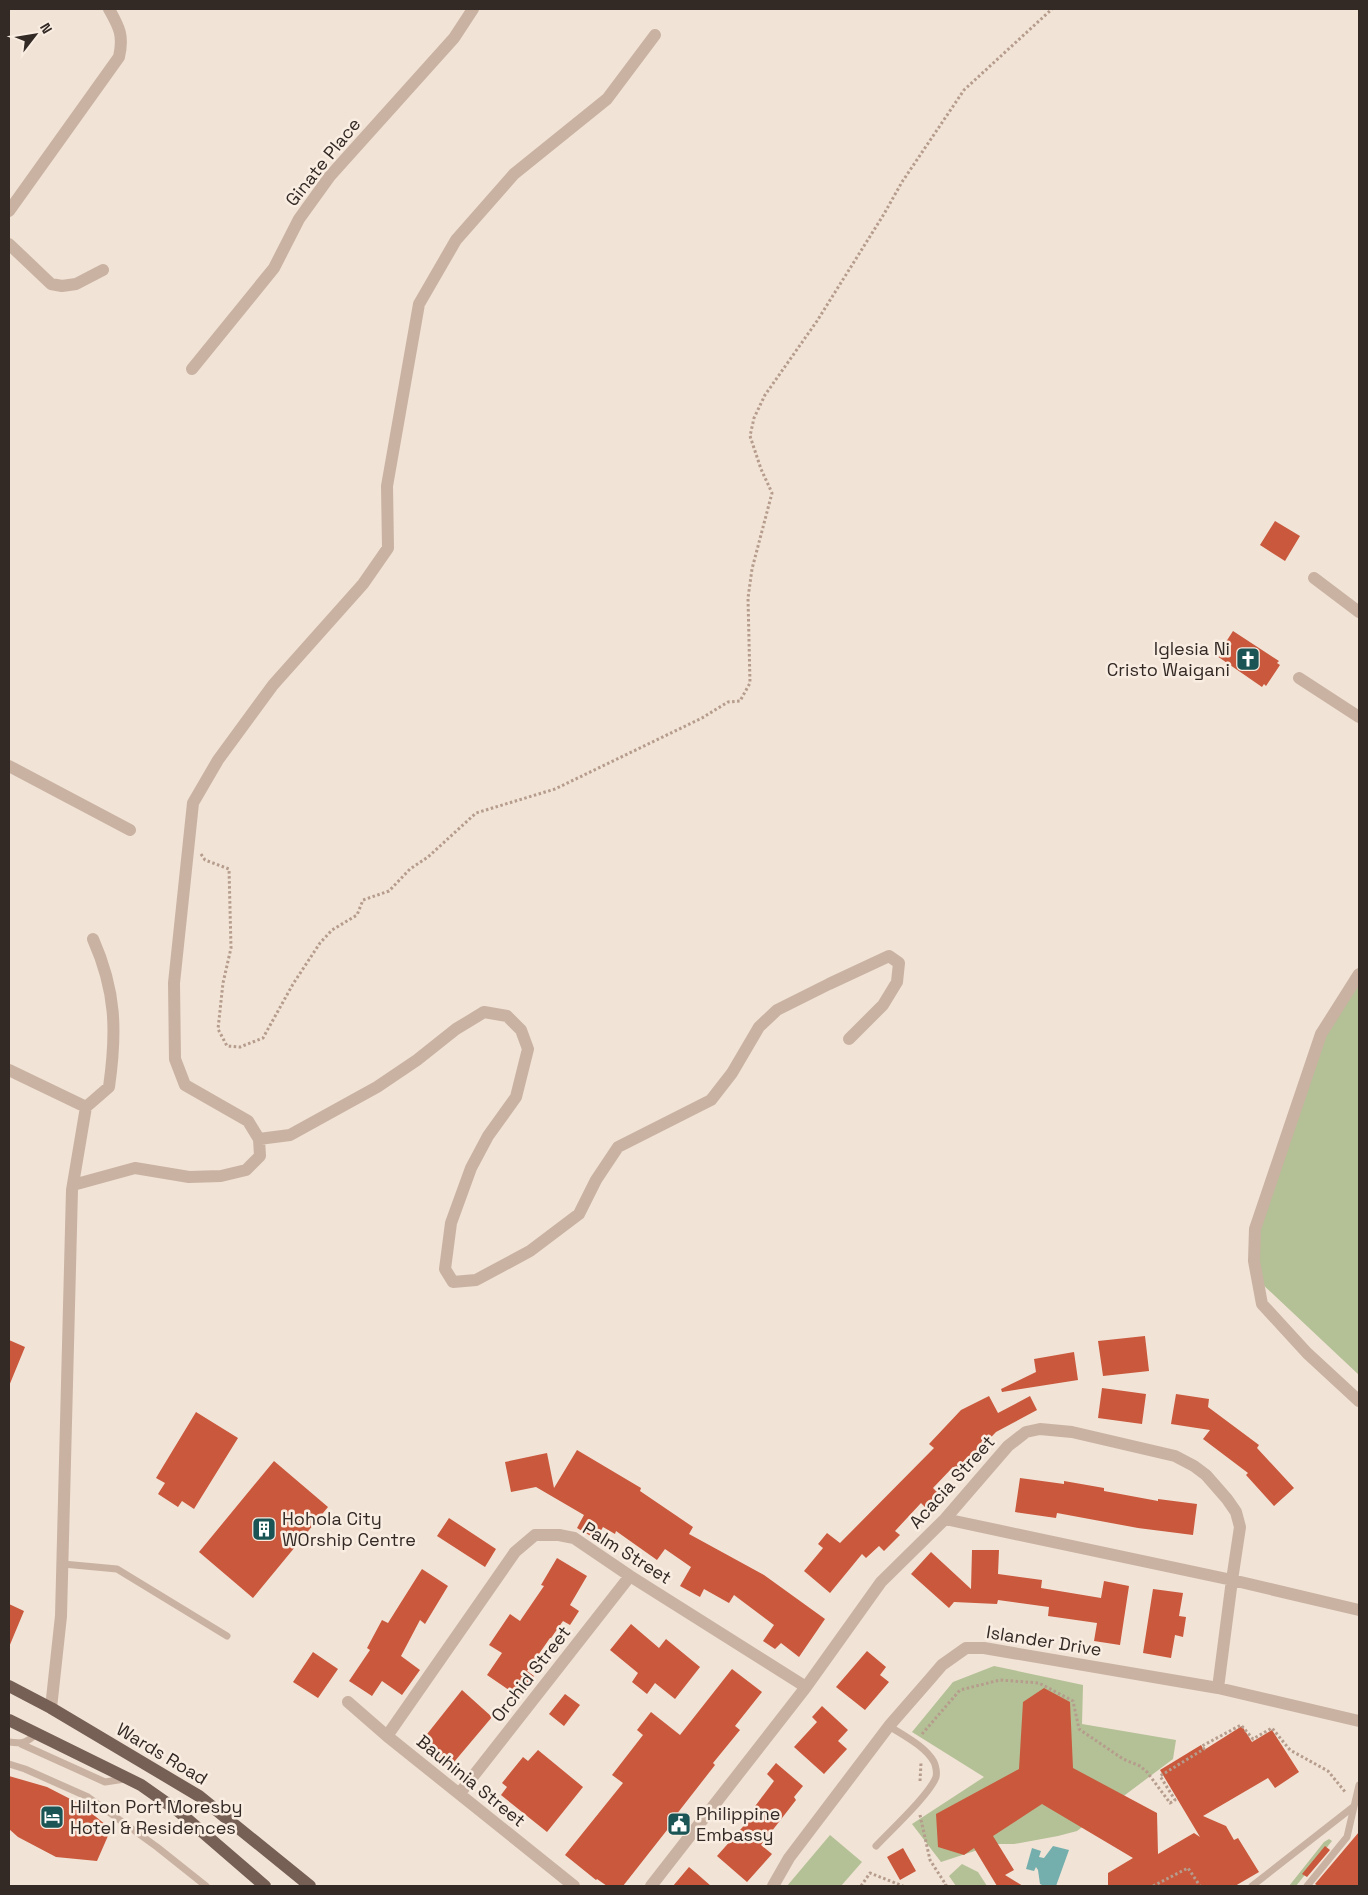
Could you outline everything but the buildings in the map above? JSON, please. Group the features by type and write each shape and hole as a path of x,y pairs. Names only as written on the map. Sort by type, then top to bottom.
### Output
{"main road":[{"name":"Wards Road","path":"9,1686 51,1708 199,1796 310,1886"},
{"path":"9,1720 141,1785 178,1811 265,1886"}],"street":[{"path":"9,211 119,56 122,46 121,31 109,9"},
{"name":"Ginate Place","path":"192,369 274,268 299,218 330,176 454,38 473,9"},
{"path":"73,1185 136,1168 189,1176 222,1176 246,1170 260,1156 259,1139 248,1121 184,1085 175,1059 174,983 193,803 218,760 273,685 363,584 388,548 387,486 419,304 456,240 514,174 607,99 655,35"},
{"path":"9,244 51,284 62,286 76,284 103,270"},
{"path":"1314,578 1359,612"},
{"path":"1299,678 1359,717"},
{"path":"9,766 130,830"},
{"path":"51,1708 61,1616 73,1185 86,1107 109,1087 114,1053 112,999 103,961 93,939"},
{"path":"259,1139 290,1135 377,1087 417,1060 456,1029 484,1012 507,1016 521,1030 528,1049 516,1097 488,1136 471,1168 451,1223 445,1269 453,1282 476,1280 530,1252 579,1214 596,1180 618,1147 711,1100 732,1073 759,1027 778,1010 828,984 889,956 899,963 898,982 883,1005 849,1039"},
{"path":"1359,974 1321,1034 1255,1229 1254,1261 1262,1304 1307,1353 1359,1402"},
{"path":"9,1070 86,1107"},
{"name":"Acacia Street","path":"651,1886 806,1687 881,1582 945,1518 1008,1446 1026,1432 1040,1428 1072,1432 1175,1456 1206,1475 1227,1499 1236,1512 1240,1527 1218,1688"},
{"path":"945,1518 1232,1580 1359,1610"},
{"name":"Palm Street","path":"387,1736 515,1552 535,1536 558,1534 574,1538 630,1576 806,1687"},
{"name":"Orchid Street","path":"460,1793 630,1576"},
{"name":"Islander Drive","path":"773,1886 789,1858 889,1726 942,1665 966,1648 973,1647 1218,1688 1359,1722"},
{"name":"Bauhinia Street","path":"348,1702 387,1736 574,1886"}],"lane":[{"path":"63,1564 117,1569 227,1636"},
{"path":"876,1846 922,1797 933,1784 937,1774 935,1763 924,1749 889,1726"},
{"path":"21,1744 29,1741 37,1733"},
{"path":"9,1742 21,1744 105,1782 127,1779"},
{"path":"9,1764 25,1769 88,1797 206,1886"},
{"path":"1307,1886 1347,1838 1359,1785"},
{"path":"1252,1886 1353,1807"}],"path":[{"path":"190,837 205,860 229,869 231,948 223,983 218,1029 227,1046 240,1047 263,1038 299,976 320,944 332,930 357,914 363,900 389,891 410,869 428,857 476,813 555,789 702,718 728,702 740,701 750,683 748,598 752,568 772,493 761,470 750,436 754,418 765,395 817,321 902,182 964,90 1052,9"},
{"path":"922,1742 922,1733 960,1690 1000,1680 1039,1683 1073,1701 1079,1729 1123,1759 1140,1766 1147,1772 1170,1803 1175,1800 1160,1776 1204,1749 1202,1746 1241,1725 1253,1739 1272,1728 1290,1750 1328,1771 1346,1793"},
{"path":"920,1787 921,1760"},
{"path":"920,1814 930,1860 946,1885 944,1886"},
{"path":"1153,1886 1188,1868 1200,1886"},
{"path":"861,1886 870,1873 903,1886"}],"green space":[{"path":"1359,981 1359,1375 1259,1281 1258,1233 1324,1034"},
{"path":"994,1666 1083,1685 1082,1724 1176,1740 1173,1759 1077,1831 1014,1844 996,1844 941,1862 912,1824 984,1777 912,1732 953,1682"},
{"path":"830,1835 862,1862 841,1886 787,1886"},
{"path":"1329,1839 1332,1841 1296,1886 1289,1886 1324,1842"},
{"path":"962,1864 978,1872 987,1886 956,1886 949,1876"}],"water":[{"path":"1053,1846 1069,1850 1056,1886 1044,1886 1040,1884 1036,1867 1034,1871 1026,1869 1032,1848 1041,1851 1039,1857 1044,1858"}],"place":[{"name":"Iglesia Ni Cristo Waigani","path":"1248,659"},
{"name":"Hohola City WOrship Centre","path":"264,1529"},
{"name":"Hilton Port Moresby Hotel & Residences","path":"52,1817"},
{"name":"Philippine Embassy","path":"679,1824"}]}
